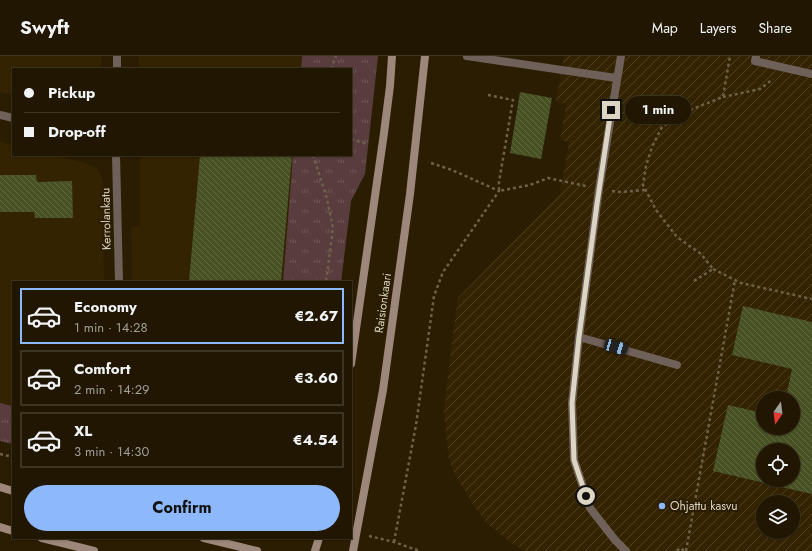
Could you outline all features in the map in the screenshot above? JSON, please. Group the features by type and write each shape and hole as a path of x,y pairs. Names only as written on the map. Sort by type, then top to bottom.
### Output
{"main road":[{"name":"Raisionkaari","path":"352,357 384,133 392,56"},
{"name":"Raisionkaari","path":"353,551 383,390 410,194 425,56"},
{"path":"0,487 12,490"},
{"path":"0,528 12,531"},
{"path":"46,539 94,551"},
{"path":"208,539 257,551"},
{"path":"315,551 319,539"}],"street":[{"path":"117,56 117,68"},
{"path":"466,56 616,78"},
{"path":"621,56 616,78 599,189 579,337 572,403 574,460 590,508 615,540 626,551"},
{"path":"756,56 756,61 812,74"},
{"path":"0,115 12,118"},
{"name":"Kerrolankatu","path":"116,156 119,281"},
{"path":"579,337 677,365"}],"path":[{"path":"330,68 336,56"},
{"path":"723,97 730,56"},
{"path":"788,69 760,89 723,97 685,112 662,128 652,147 646,166 643,185 656,210 677,237 701,254 713,269 741,283 812,299"},
{"path":"394,542 416,425 434,296 443,272 499,191 498,182 513,100 488,95"},
{"path":"352,139 367,144"},
{"path":"313,156 327,199 333,228 326,281"},
{"path":"428,162 452,170 499,191 530,185 548,178 562,182"},
{"path":"694,281 713,269"},
{"path":"677,551 680,548 686,551 735,280"},
{"path":"0,454 12,458"},
{"path":"357,533 394,542 420,551"}],"shaded area":[{"path":"0,56 101,56 101,68 12,68 12,95 0,92"},
{"path":"139,56 302,56 301,68 139,68"},
{"path":"564,56 812,56 812,551 525,551 509,541 489,525 478,512 455,475 449,459 444,412 458,298 560,194 569,142 560,140 566,104 556,102"},
{"path":"0,142 12,145 12,156 58,156 86,163 98,169 103,181 104,281 12,281 12,406 0,403"},
{"path":"140,156 293,156 283,281 132,281 131,227 140,226"}],"green space":[{"path":"302,56 378,56 365,174 351,201 341,281 283,281 293,156 352,156 352,68 301,68"},
{"path":"0,403 12,406 12,444 0,441"}],"building":[{"path":"520,92 552,98 541,159 510,153"},
{"path":"200,156 292,156 281,281 189,281"},
{"path":"0,175 36,175 37,182 72,181 73,218 35,218 34,212 0,212"},
{"path":"743,306 812,322 812,494 782,487 800,487 800,443 756,443 756,481 713,471 728,405 756,411 756,435 800,435 800,391 787,391 792,369 732,355"}],"place":[{"name":"Ohjattu kasvu","path":"662,506"}],"route":[{"path":"586,496 574,460 572,403 579,337 611,110"}]}
